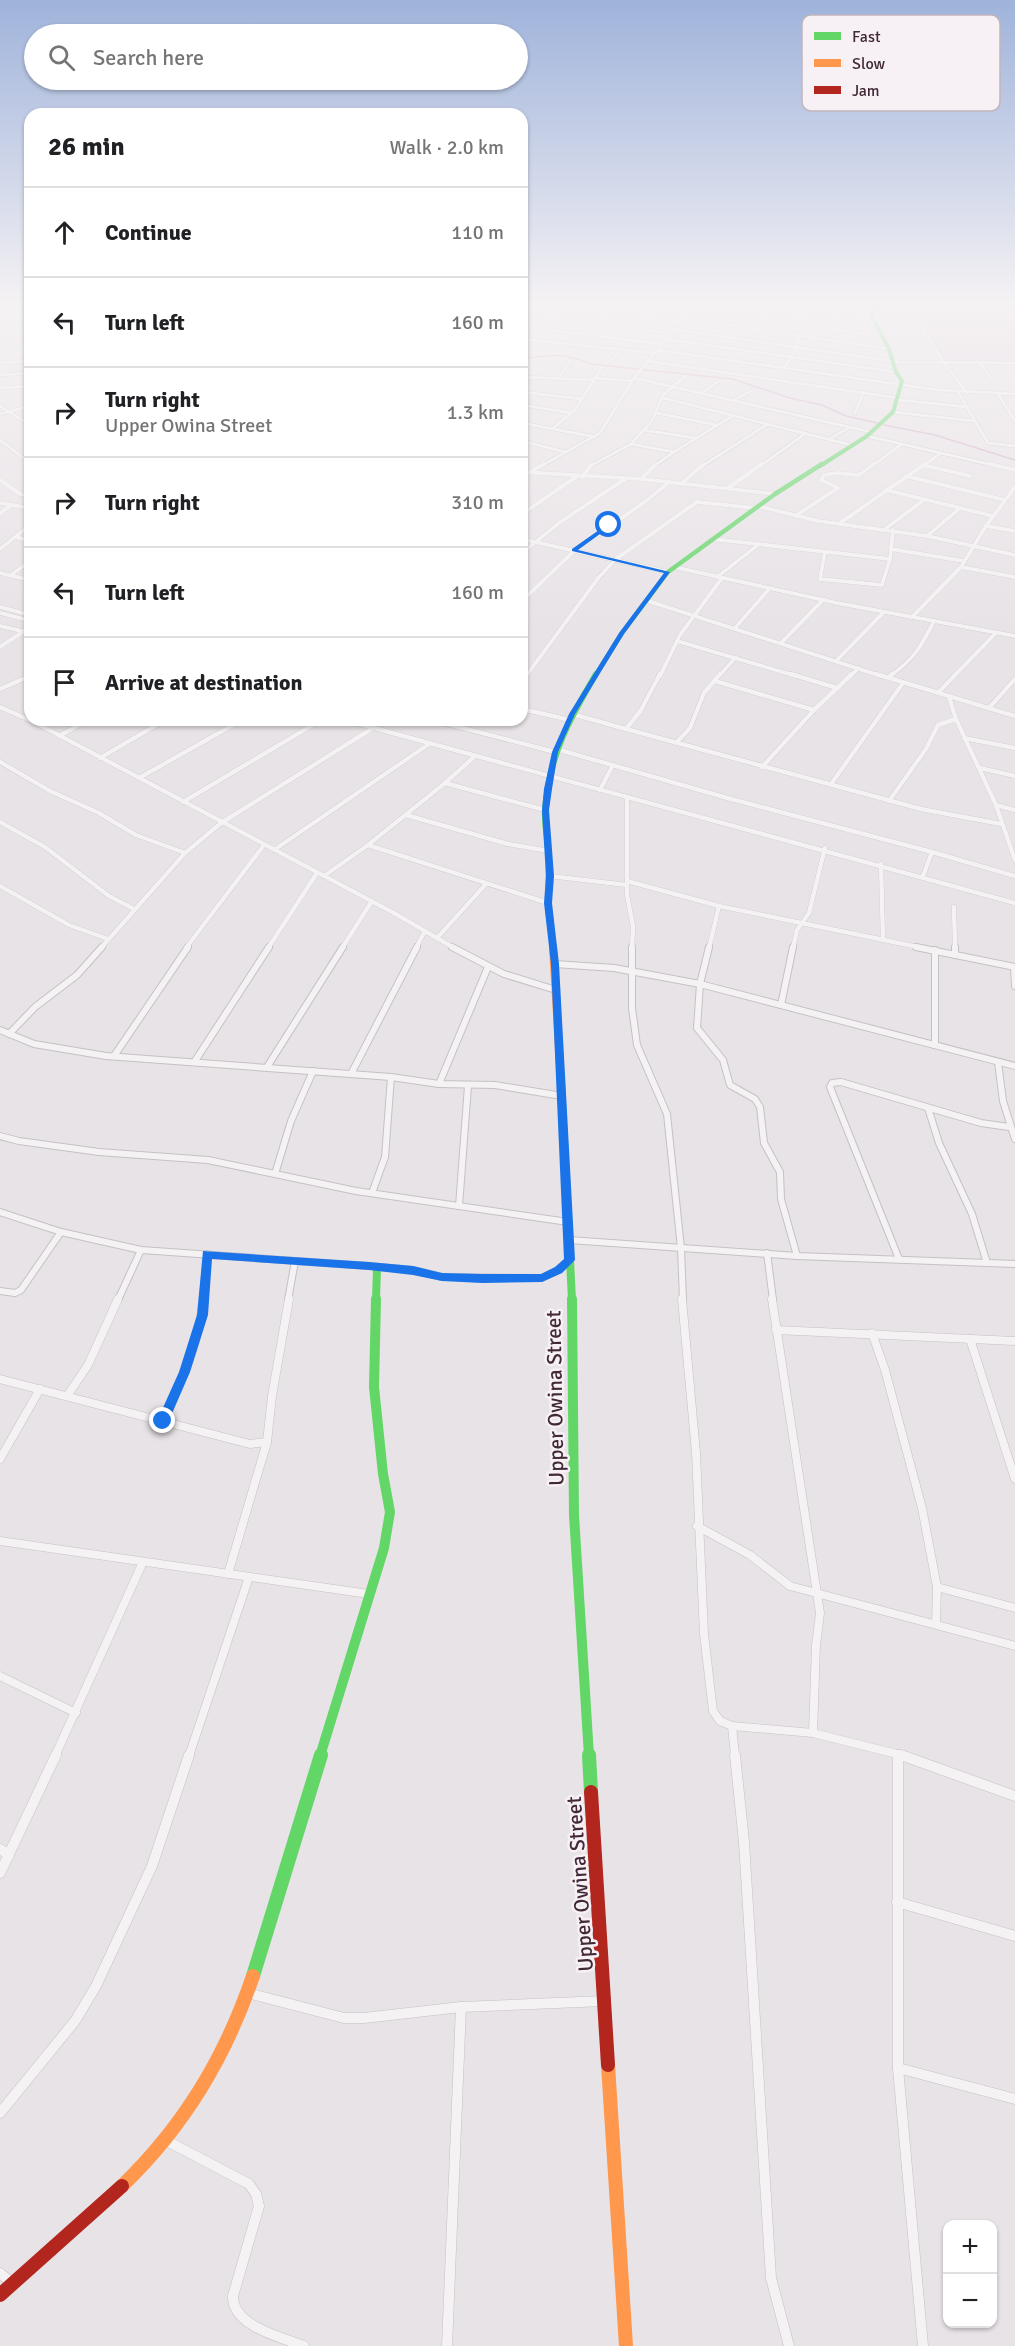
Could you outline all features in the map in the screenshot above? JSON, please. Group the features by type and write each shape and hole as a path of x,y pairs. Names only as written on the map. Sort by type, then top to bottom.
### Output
{"street":[{"path":"10,412 24,420"},
{"path":"528,473 595,437 601,432 613,412"},
{"path":"723,412 851,445"},
{"path":"788,412 902,444 1015,470"},
{"name":"Upper Owina Street","path":"627,2346 574,1515 570,1260 555,964 548,903 550,876 546,810 556,751 571,717 645,600 671,569 775,494 869,434 892,412"},
{"path":"897,412 974,421"},
{"path":"970,412 988,443 1015,446"},
{"path":"552,429 573,413"},
{"path":"582,477 591,465 631,444 657,413 716,425"},
{"path":"640,479 649,469 734,415"},
{"path":"528,424 595,437"},
{"path":"681,484 697,469 768,424"},
{"path":"829,439 850,428"},
{"path":"643,430 695,438"},
{"path":"728,488 806,433"},
{"path":"0,440 24,458"},
{"path":"528,443 565,452"},
{"path":"631,444 674,452"},
{"path":"810,472 824,475 837,473 859,475 902,444"},
{"path":"839,523 941,453"},
{"path":"923,465 970,476"},
{"path":"528,473 640,479 775,494"},
{"path":"795,516 838,488 821,480 824,475"},
{"path":"906,476 1005,500"},
{"path":"528,510 577,477"},
{"path":"528,548 626,479"},
{"path":"0,480 24,495"},
{"path":"528,595 574,550 609,525 642,506 668,483"},
{"path":"912,617 961,567 986,526 1015,487"},
{"path":"886,490 993,516"},
{"path":"885,529 924,500"},
{"path":"528,673 599,578 616,559 697,502 757,507 795,516 927,536 1015,555"},
{"path":"0,503 24,507"},
{"path":"0,513 12,505"},
{"path":"927,536 960,509"},
{"path":"986,526 1015,531"},
{"path":"0,549 24,530"},
{"path":"825,552 819,578 836,582 882,585 890,559 894,530"},
{"path":"16,537 24,539"},
{"path":"712,539 890,559"},
{"path":"528,540 995,634 1015,636"},
{"path":"626,729 635,721 677,641 719,578 758,545"},
{"path":"891,549 964,561"},
{"path":"11,575 24,565"},
{"path":"961,567 1015,577"},
{"path":"0,573 24,578"},
{"path":"735,628 770,588"},
{"path":"782,642 824,599"},
{"path":"645,600 782,642 903,683 1015,716"},
{"path":"0,607 24,612"},
{"path":"836,661 884,612"},
{"path":"0,613 24,619"},
{"path":"889,677 907,664 919,651 934,621"},
{"path":"0,626 24,632"},
{"path":"0,646 24,632"},
{"path":"938,693 995,634"},
{"path":"677,641 837,688"},
{"path":"676,743 690,728 704,693 736,657"},
{"path":"762,767 814,711 859,668"},
{"path":"870,671 893,672"},
{"path":"0,688 24,678"},
{"path":"989,708 1006,687 1015,680"},
{"path":"715,681 814,711"},
{"path":"831,784 903,683"},
{"path":"1006,687 1015,688"},
{"path":"949,697 964,738 996,805 1015,860"},
{"path":"0,707 24,719"},
{"path":"528,710 626,729 889,801 1001,824"},
{"path":"889,801 926,750 938,725 956,719"},
{"path":"39,726 372,901 488,967 556,990"},
{"path":"59,736 77,726"},
{"path":"100,758 155,726"},
{"path":"139,778 231,726"},
{"path":"183,802 311,726"},
{"path":"366,726 474,757 825,848 1015,903"},
{"path":"456,726 613,765 1015,876"},
{"path":"9,1034 35,1007 77,975 185,853 220,823 373,728"},
{"path":"964,738 1015,748"},
{"path":"274,850 429,744"},
{"path":"324,876 406,815 474,757"},
{"path":"0,762 50,791 99,813 136,835 185,853"},
{"path":"600,790 613,765"},
{"path":"980,768 1015,776"},
{"path":"445,783 546,810"},
{"path":"627,797 627,883 633,926 630,971 637,1045 667,1114 681,1248 683,1316 696,1453 697,1526 710,1698 713,1711 720,1721 732,1726 813,1733 898,1755 1015,1796"},
{"path":"996,805 1015,810"},
{"path":"406,815 508,844 549,850"},
{"path":"0,822 45,847 110,896 134,909"},
{"path":"1008,841 1015,842"},
{"path":"114,1056 170,969 264,845"},
{"path":"368,845 548,903"},
{"path":"781,1005 797,930 809,913 825,848"},
{"path":"923,876 932,852"},
{"path":"881,864 883,940"},
{"path":"195,1061 317,873"},
{"path":"550,876 627,883 719,906 1014,967 1015,986"},
{"path":"437,938 486,884"},
{"path":"0,886 69,925 108,939"},
{"path":"267,1067 372,901"},
{"path":"719,906 700,984 697,1028 723,1060 730,1084 755,1099 760,1107 759,1119 764,1143 780,1172 781,1199 797,1256"},
{"path":"954,907 955,955"},
{"path":"351,1074 425,931"},
{"path":"935,951 935,1045"},
{"path":"555,964 630,971 700,984 1015,1066"},
{"path":"439,1084 488,967"},
{"path":"0,1030 34,1044 114,1056 391,1077 439,1084 495,1085 562,1096"},
{"path":"998,1062 1000,1086 1009,1127 1015,1139"},
{"path":"275,1174 291,1121 313,1071"},
{"path":"372,1193 385,1157 391,1077"},
{"path":"899,1259 830,1087 832,1083 841,1082 981,1123 1009,1127"},
{"path":"459,1206 468,1086"},
{"path":"928,1108 939,1143 972,1214 987,1263"},
{"path":"0,1136 19,1141 99,1152 208,1160 372,1193 568,1222"},
{"path":"0,1212 61,1232 141,1250 413,1270 442,1277 542,1278 559,1270 570,1260"},
{"path":"0,1291 15,1293 21,1290 61,1232"},
{"path":"569,1239 797,1256 1015,1264"},
{"path":"67,1396 76,1386 88,1365 141,1250"},
{"path":"766,1253 820,1613 816,1645 813,1733"},
{"path":"163,1421 184,1372 202,1315 207,1254"},
{"path":"228,1574 267,1442 272,1396 295,1261"},
{"path":"0,2295 14,2285 147,2164 167,2141 189,2110 224,2052 248,1993 384,1548 390,1512 383,1474 374,1387 377,1267"},
{"path":"776,1330 1015,1341"},
{"path":"872,1333 885,1370 922,1508 937,1587 936,1624"},
{"path":"970,1339 1015,1479"},
{"path":"0,1379 250,1444 267,1442"},
{"path":"0,1460 40,1389"},
{"path":"0,1440 10,1442"},
{"path":"697,1526 750,1555 790,1586 1015,1646"},
{"path":"0,1541 369,1594"},
{"path":"0,1873 76,1713 143,1562"},
{"path":"0,2113 75,2021 101,1975 152,1866 249,1577"},
{"path":"937,1587 1015,1608"},
{"path":"0,1676 76,1713"},
{"path":"732,1726 744,1842 771,2278 789,2346"},
{"path":"898,1755 898,2068 923,2346"},
{"path":"0,1849 9,1855"},
{"path":"897,1902 1015,1936"},
{"path":"248,1993 344,2018 364,2018 461,2007 605,2001"},
{"path":"447,2346 449,2247 461,2007"},
{"path":"898,2068 1015,2099"},
{"path":"167,2141 249,2184 256,2194 259,2206 233,2296 233,2305 235,2311 247,2321 304,2346"},
{"path":"0,2273 14,2285"}],"waterway":[{"path":"838,412 877,423"},
{"path":"884,425 935,435 1015,460"}],"traffic: fast":[{"path":"549,860 545,810 555,752 572,714 622,633 668,572 775,494 867,436 892,412"},
{"path":"561,1082 572,1301 574,1515 591,1792"},
{"path":"253,1976 384,1548 390,1512 383,1474 374,1387 377,1267"}],"traffic: slow":[{"path":"549,860 548,903 555,964 561,1082"},
{"path":"122,2186 166,2141 202,2090 231,2035 253,1976"},
{"path":"608,2065 626,2346"}],"traffic: jam":[{"path":"591,1792 608,2065"},
{"path":"0,2295 122,2186"}],"route":[{"path":"163,1421 184,1372 202,1315 207,1254 413,1270 442,1277 482,1279 542,1278 559,1270 570,1260 555,964 548,903 550,876 546,810 548,789 555,752 572,714 622,633 668,572 574,550 609,525"}]}
